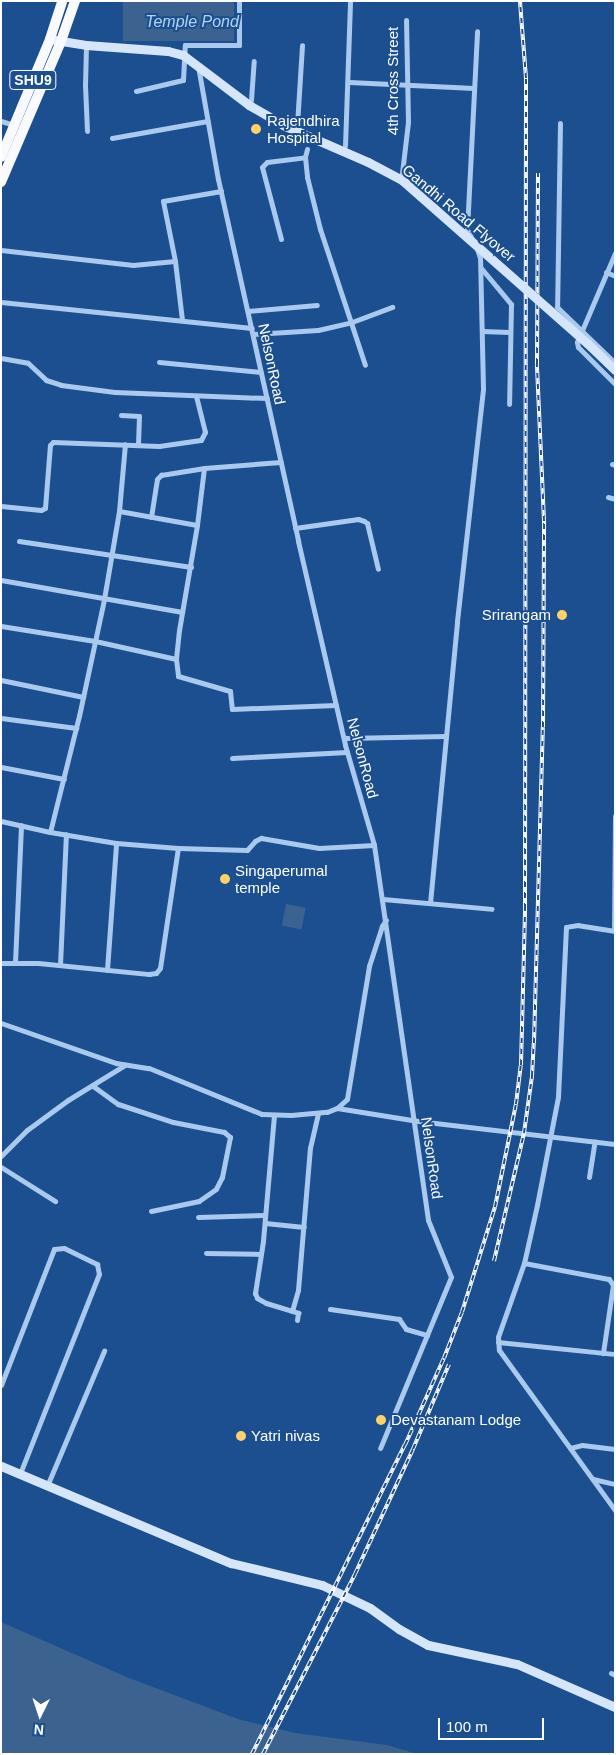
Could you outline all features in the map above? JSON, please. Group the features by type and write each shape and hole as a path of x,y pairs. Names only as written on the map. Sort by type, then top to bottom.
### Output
{"highway":[{"name":"SHU9","path":"19,126 62,1"},
{"name":"SHU9","path":"1,156 19,126 61,41 75,1"},
{"path":"1,182 19,126"}],"main road":[{"path":"50,39 86,45 168,51 183,55"},
{"name":"Gandhi Road Flyover","path":"183,55 238,96 284,125 368,162 402,180 573,330 615,370"},
{"path":"1,1466 231,1563 322,1585 370,1608 399,1629 428,1645 517,1664 615,1707"}],"street":[{"path":"136,91 182,80 185,45 239,45 238,1"},
{"path":"345,146 349,82 350,1"},
{"name":"4th Cross Street","path":"402,173 408,122 406,20"},
{"path":"430,903 483,388 479,254 467,230 477,31"},
{"path":"86,45 87,131"},
{"path":"297,125 302,45"},
{"path":"250,102 254,61"},
{"name":"NelsonRoad","path":"198,66 221,190 280,462 347,752 374,845 428,1220 451,1277 380,1448"},
{"path":"349,82 474,88"},
{"path":"1,121 19,126"},
{"path":"112,138 207,121"},
{"path":"560,123 556,306 615,363"},
{"path":"307,149 305,157 308,184 320,229 365,365"},
{"path":"281,239 262,168 267,162 305,157"},
{"path":"182,320 175,261 163,201 221,190"},
{"path":"1,250 133,265 175,261"},
{"path":"615,252 577,342 578,347 615,384"},
{"path":"480,268 511,303 509,404"},
{"path":"606,272 615,276"},
{"path":"1,302 182,320 253,331 318,330 352,322 392,307"},
{"path":"248,311 317,305"},
{"path":"482,332 509,332"},
{"path":"1,358 28,363 46,380 61,385 115,392 267,398"},
{"path":"158,362 261,372"},
{"path":"1,506 41,510 45,508 50,446 53,442 180,444 201,440 205,432 196,396"},
{"path":"121,415 139,416 138,444"},
{"path":"50,832 76,728 104,599 119,511 125,444"},
{"path":"151,517 156,478 159,476 204,468 280,462"},
{"path":"204,468 198,526 182,612 176,659 178,676 230,691 232,709 336,705"},
{"path":"608,497 615,499"},
{"path":"119,511 198,526"},
{"path":"295,528 358,519 364,521 367,523 378,569"},
{"path":"19,541 191,567"},
{"path":"1,580 182,612"},
{"path":"1,626 95,641 176,659"},
{"path":"1,680 83,697"},
{"path":"1,718 76,728"},
{"path":"344,738 446,736"},
{"path":"232,758 347,752"},
{"path":"1,768 64,779"},
{"path":"615,816 614,931 578,925 566,927 558,1097 524,1263 498,1342 499,1350 615,1510"},
{"path":"1,821 50,832 116,843 178,848 247,850 255,841 261,838 319,848 374,845"},
{"path":"15,963 21,825"},
{"path":"60,965 66,834"},
{"path":"107,970 116,843"},
{"path":"1,963 60,965 155,974 159,971 178,848"},
{"path":"382,900 492,909"},
{"path":"1,1023 125,1065 149,1068 256,1111 274,1115 318,1114 337,1108 347,1099 369,966 382,926 386,920"},
{"path":"1,1156 27,1130 125,1065"},
{"path":"92,1086 118,1104 173,1122 224,1132 230,1137 222,1177 216,1189 199,1201 152,1210"},
{"path":"337,1108 414,1120 615,1144"},
{"path":"292,1311 298,1290 310,1148 318,1114"},
{"path":"274,1115 265,1223 255,1293 257,1298 266,1303 298,1313 298,1320"},
{"path":"589,1177 595,1141"},
{"path":"1,1168 55,1201"},
{"path":"198,1217 265,1215"},
{"path":"265,1223 304,1227"},
{"path":"1,1385 54,1249 64,1248 97,1264 99,1274 20,1474"},
{"path":"206,1253 261,1254"},
{"path":"524,1263 610,1279 613,1285 603,1353"},
{"path":"330,1309 399,1319 405,1329 427,1335"},
{"path":"498,1342 615,1354"},
{"path":"47,1486 104,1352"},
{"path":"570,1448 582,1445 615,1449"},
{"path":"592,1479 615,1484"}],"water":[{"name":"Temple Pond","path":"123,1 234,1 234,41 123,41"},
{"path":"286,904 306,908 301,929 282,926"},
{"path":"1,1622 129,1678 238,1719 295,1733 387,1745 417,1754 1,1754"}],"railway":[{"path":"252,1754 405,1445 444,1358 462,1312 495,1207 516,1104 521,1065 525,909 526,78 520,1"},
{"path":"494,1261 524,1133 532,1076 534,1043 543,727 544,521 537,364 538,173"},
{"path":"263,1754 355,1574 413,1449 449,1364"}],"place":[{"name":"Rajendhira Hospital","path":"256,129"},
{"name":"Srirangam","path":"562,615"},
{"name":"Singaperumal temple","path":"225,879"},
{"name":"Devastanam Lodge","path":"381,1420"},
{"name":"Yatri nivas","path":"241,1436"}]}
